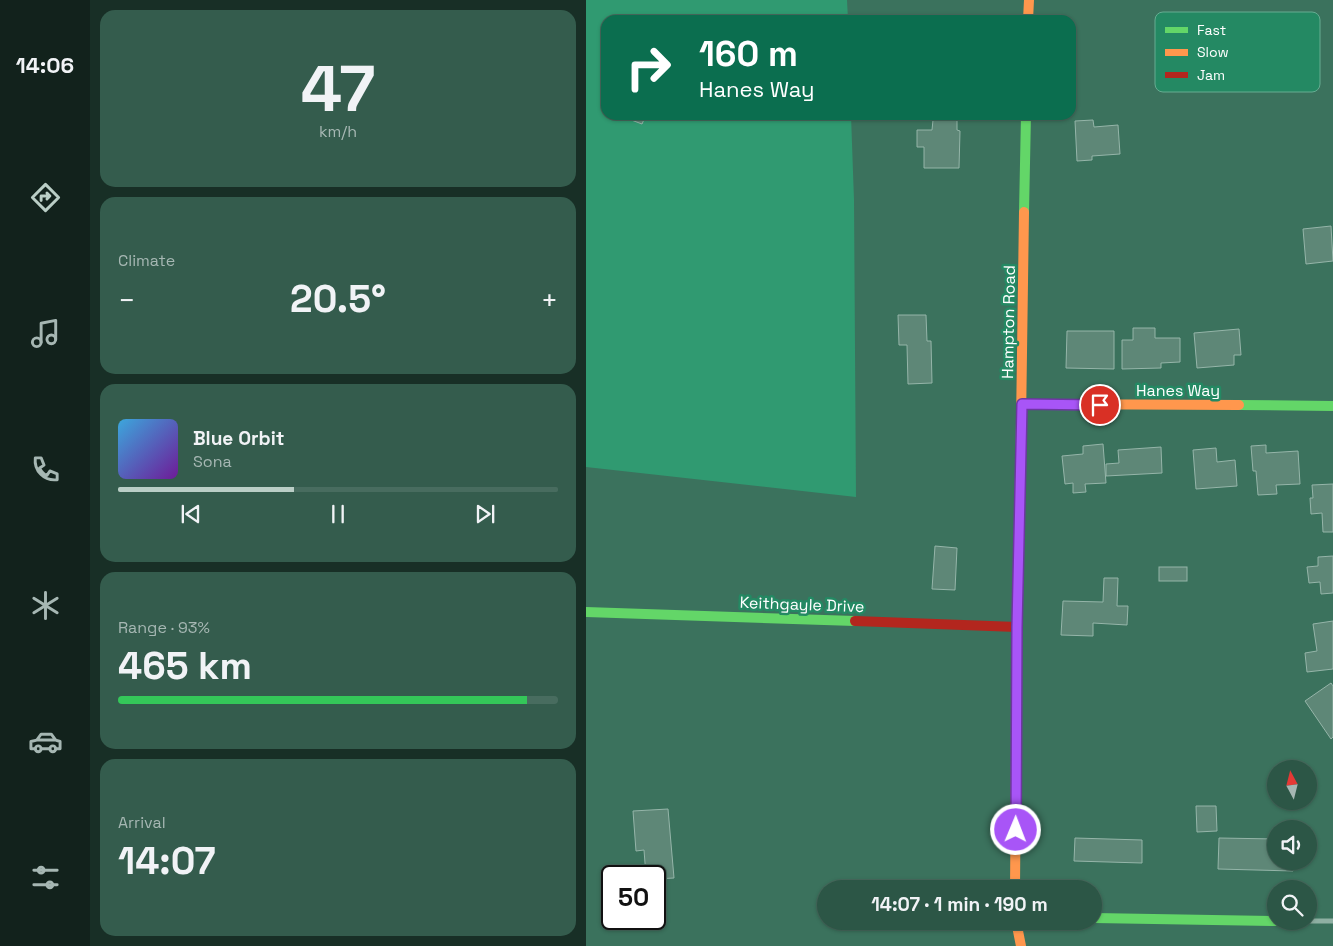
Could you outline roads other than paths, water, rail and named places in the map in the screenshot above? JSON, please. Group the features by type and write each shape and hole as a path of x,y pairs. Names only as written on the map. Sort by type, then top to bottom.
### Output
{"street":[{"path":"1028,15 1029,0"},
{"name":"Hampton Road","path":"1015,880 1017,627 1026,120"},
{"name":"Hanes Way","path":"1022,404 1333,406"},
{"name":"Keithgayle Drive","path":"586,612 1017,627"},
{"path":"1102,918 1267,921"},
{"path":"1317,921 1333,922"},
{"path":"1018,930 1021,946"}]}
